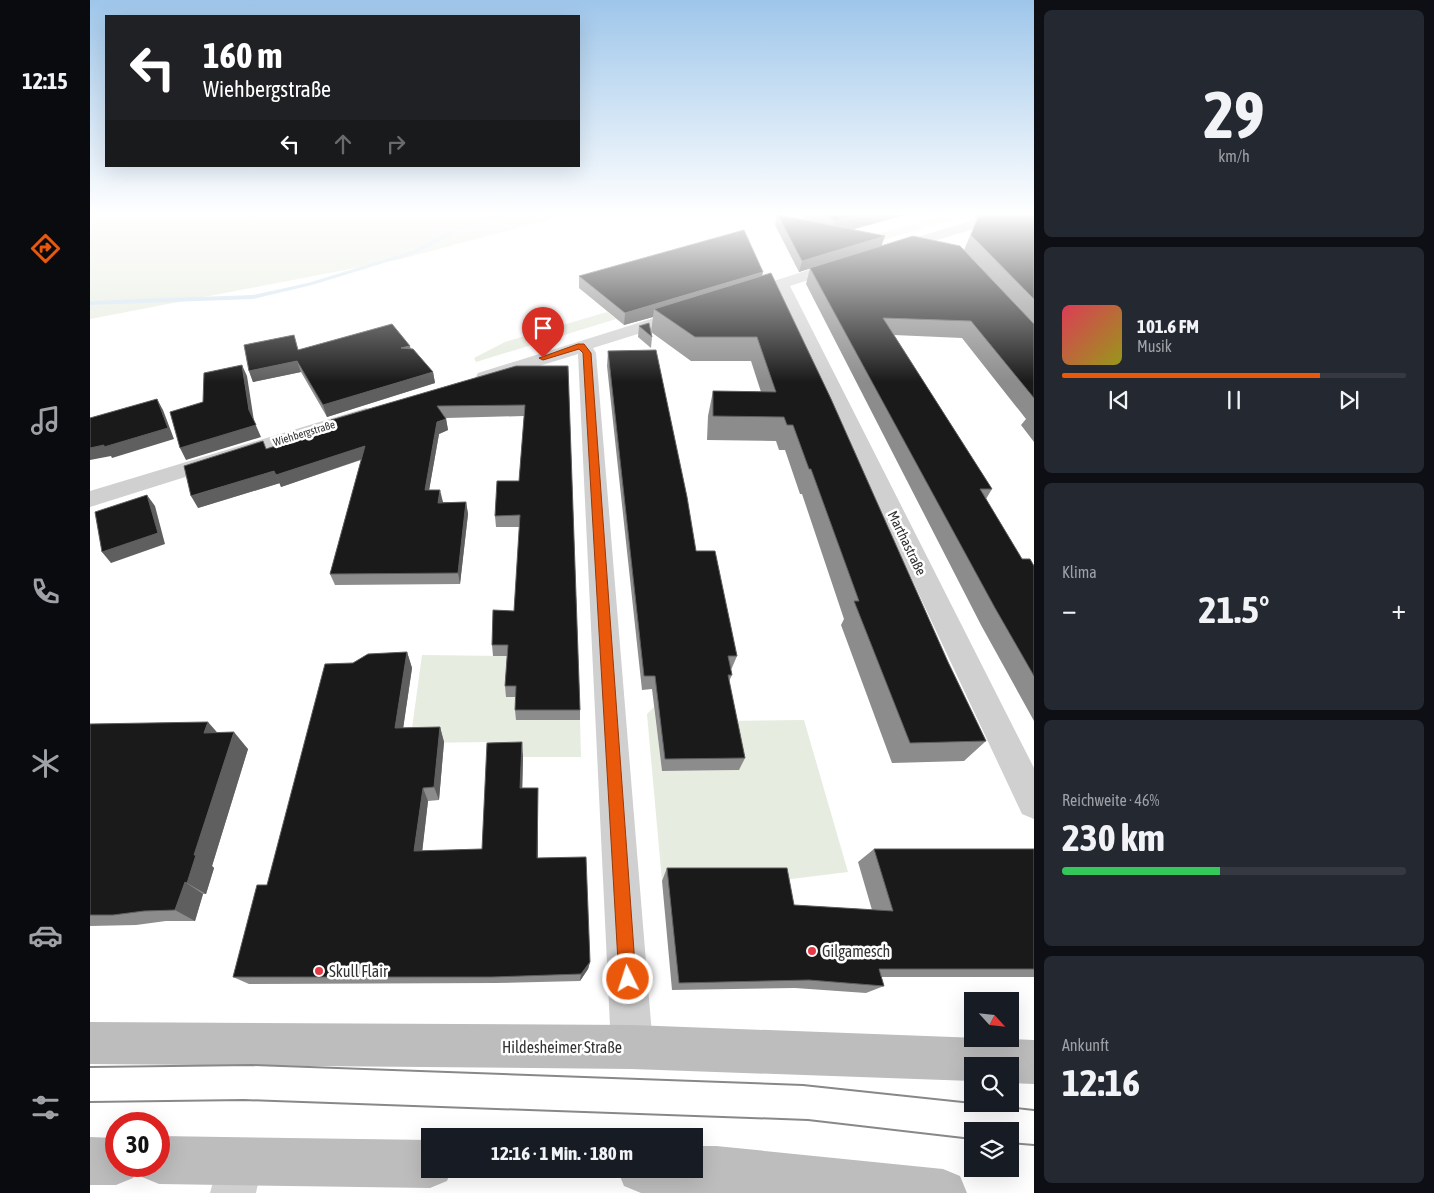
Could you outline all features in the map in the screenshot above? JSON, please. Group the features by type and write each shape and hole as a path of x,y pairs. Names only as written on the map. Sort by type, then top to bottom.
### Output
{"main road":[{"name":"Hildesheimer Straße","path":"90,1043 632,1047 1034,1062"},
{"path":"90,1161 105,1161"},
{"path":"170,1162 237,1176 421,1165"},
{"path":"703,1170 943,1193"}],"street":[{"path":"721,302 822,271"},
{"name":"Marthastraße","path":"781,284 1034,803"},
{"path":"468,382 703,308"},
{"path":"581,346 587,353 632,1047"},
{"name":"Wiehbergstraße","path":"90,499 384,408"}],"shaded area":[{"path":"90,271 341,271 90,319"},
{"path":"607,312 616,319 476,362 474,358 505,342"},
{"path":"519,650 516,720 580,720 581,757 490,757 491,742 410,743 422,655 504,656"},
{"path":"654,707 662,771 738,770 729,721 804,720 848,872 775,881 662,881 647,714"}],"building":[{"path":"598,271 763,272 625,313 579,276"},
{"path":"811,271 983,271 1034,324 1034,398 971,321 883,318 992,489 980,489 1022,559 1030,559 1034,566 1034,676"},
{"path":"1006,271 1034,271 1034,299"},
{"path":"771,273 831,399 948,662 986,741 910,743 854,601 859,601 793,425 787,425 784,417 713,416 713,391 776,392 757,337 695,337 654,309"},
{"path":"649,323 652,337 639,326"},
{"path":"392,324 410,346 401,348 413,349 433,372 323,405 297,361 249,371 244,345 294,335 298,350"},
{"path":"656,350 687,497 696,551 715,551 737,656 728,656 732,675 728,675 745,758 665,759 655,676 644,676 608,351"},
{"path":"242,365 249,410 256,425 180,448 170,412 203,402 204,373"},
{"path":"516,366 568,366 580,710 515,710 516,686 505,686 508,645 492,645 493,610 514,611 520,515 495,516 497,481 519,481 525,405 437,406 446,419 437,422 425,490 440,490 438,503 466,502 458,573 330,574 365,446 276,475 274,471 191,496 184,466 263,441 266,449 335,427 331,420"},
{"path":"157,399 168,428 104,447 104,445 90,448 90,418"},
{"path":"147,495 158,533 102,552 95,512"},
{"path":"407,652 395,728 440,727 434,787 423,788 414,851 482,849 487,743 522,742 520,788 538,788 537,858 586,857 590,962 581,974 492,977 233,977 257,885 267,885 325,664 353,663 368,654"},
{"path":"208,722 204,733 234,732 194,855 196,855 187,883 185,882 175,910 90,915 90,724"},
{"path":"874,849 1034,849 1034,969 879,969 884,986 809,980 679,983 667,868 787,868 794,905 893,911"}],"waterway":[{"path":"90,303 253,297 310,284 353,271"}],"tram line":[{"path":"90,1067 252,1065 803,1085 964,1102"},
{"path":"90,1102 244,1100 808,1120 964,1138"},
{"path":"1019,1108 1034,1110"},
{"path":"1019,1144 1034,1145"}],"place":[{"name":"Gilgamesch","path":"812,951"},
{"name":"Skull Flair","path":"319,971"}],"route":[{"path":"543,358 581,346 587,353 628,979"}]}
